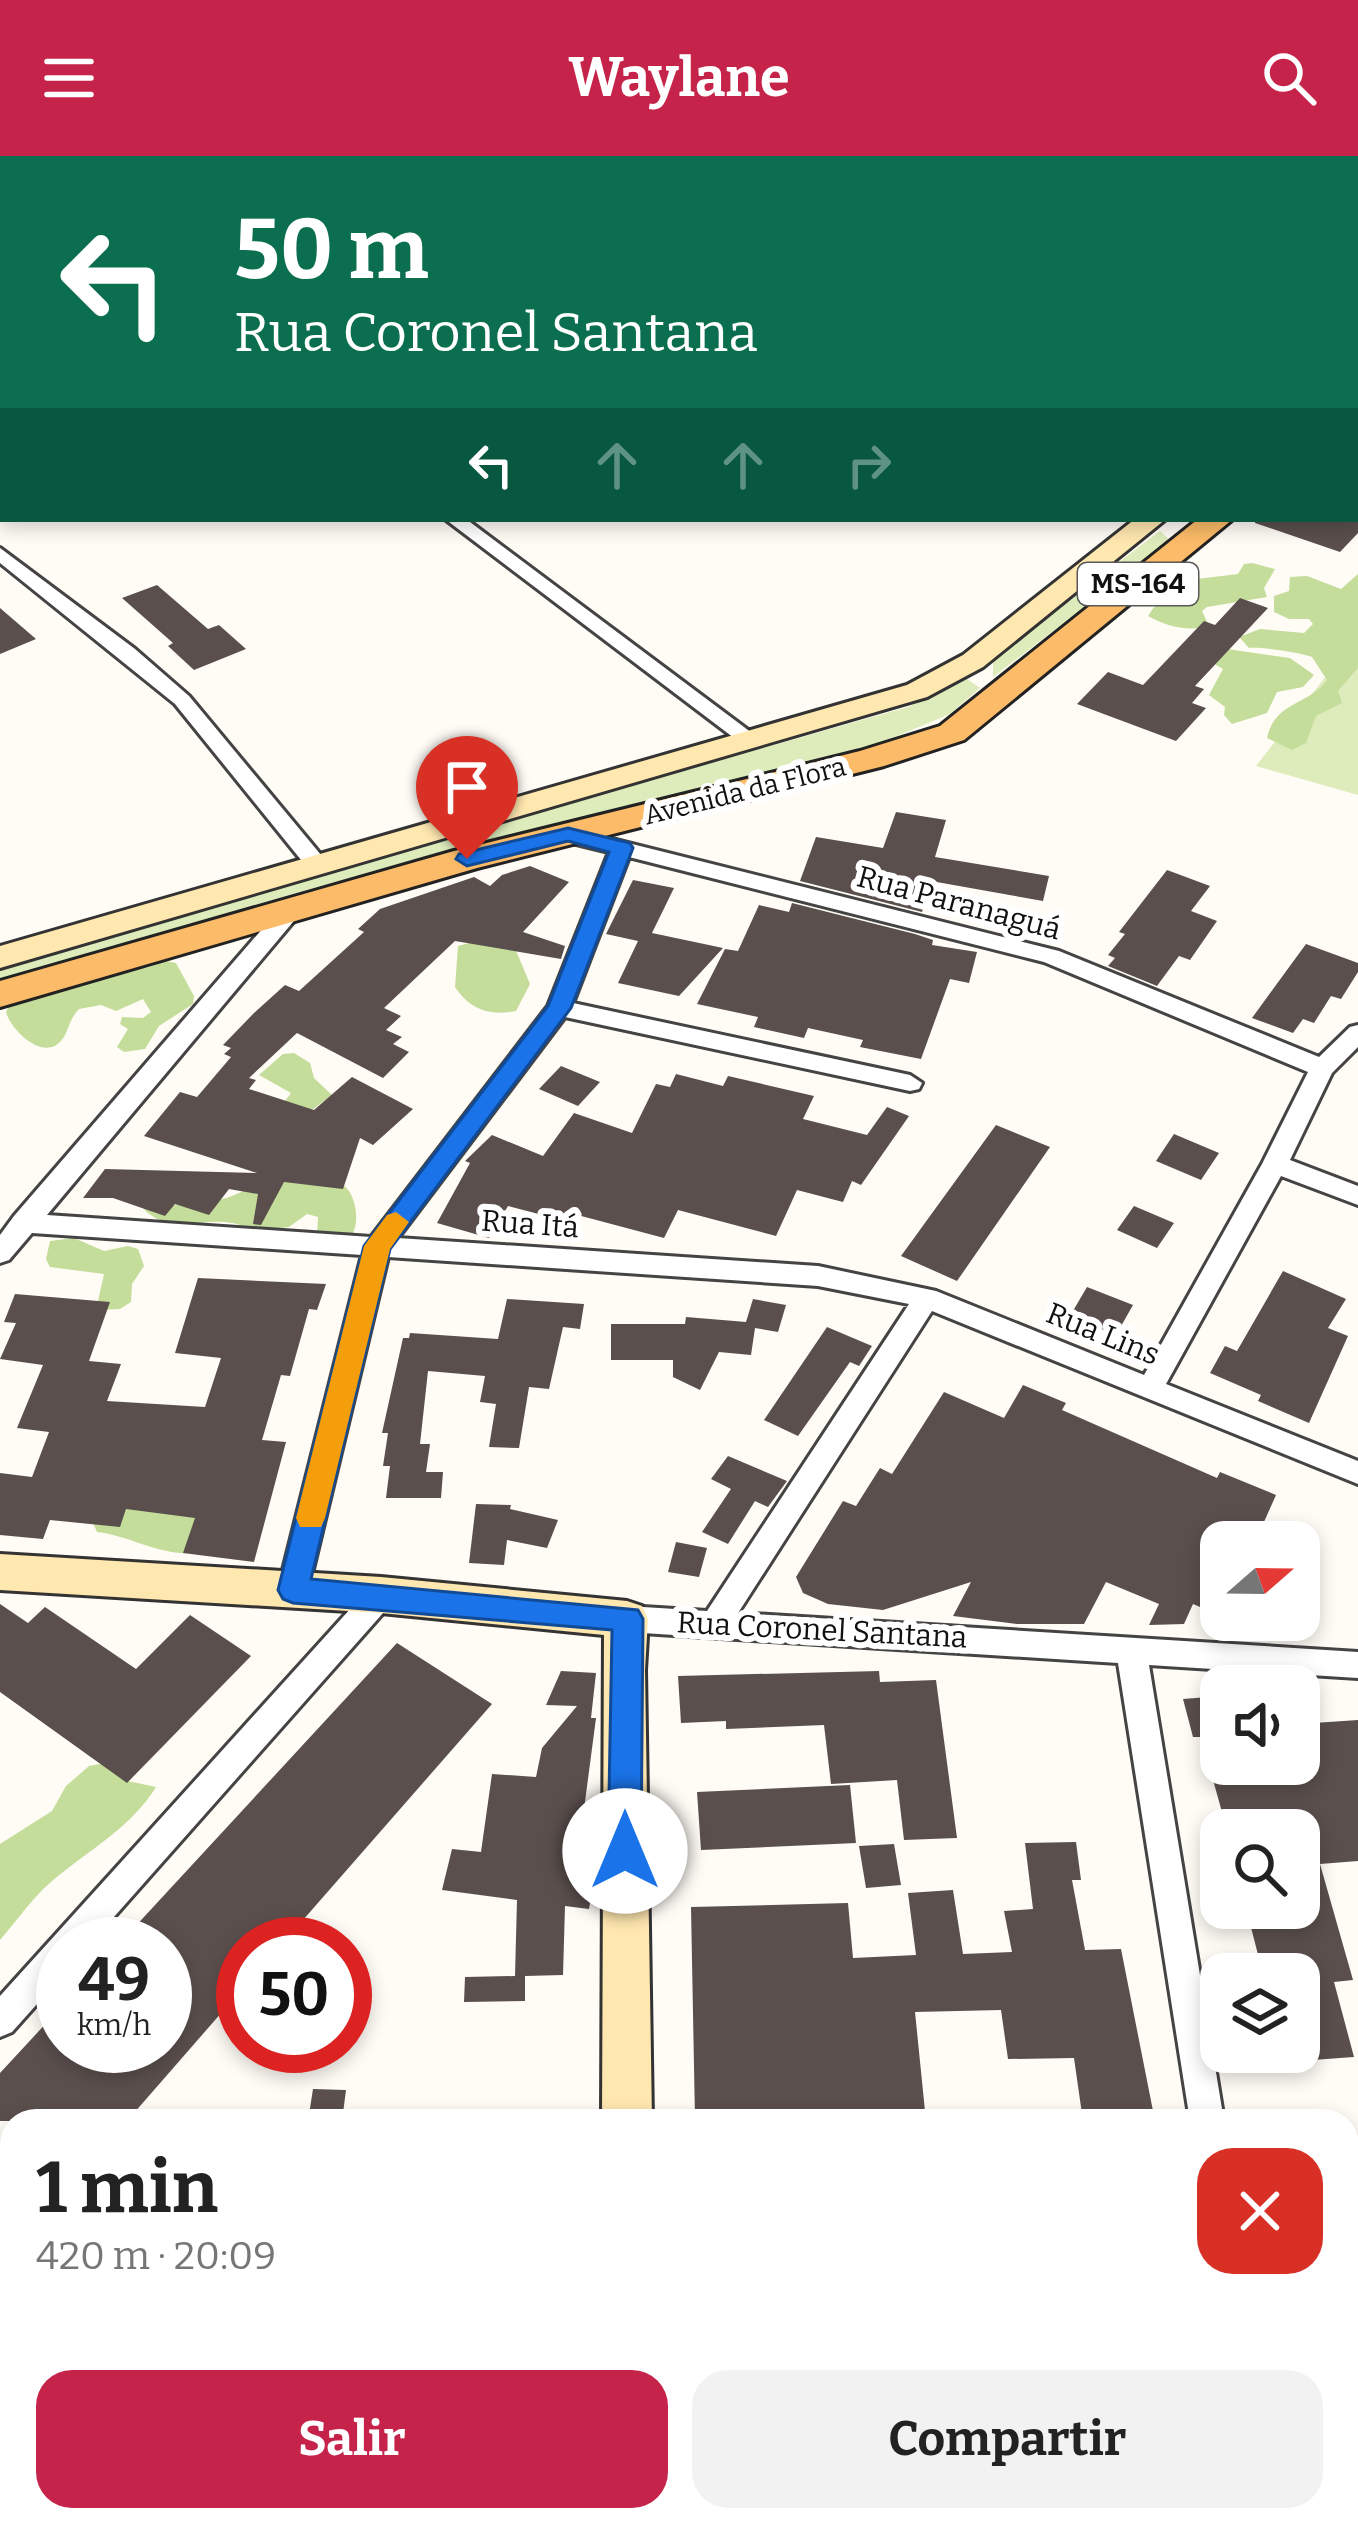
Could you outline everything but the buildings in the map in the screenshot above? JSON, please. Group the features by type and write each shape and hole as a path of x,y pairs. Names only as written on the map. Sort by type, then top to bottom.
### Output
{"main road":[{"name":"Avenida da Flora","path":"0,994 568,835 872,759 952,733 1213,522"}],"street":[{"path":"458,522 749,740"},
{"path":"0,957 917,691 973,662 1148,522"},
{"path":"0,554 128,652 182,700 318,866"},
{"name":"Rua Paranaguá","path":"568,835 1052,956 1322,1068"},
{"path":"293,1590 377,1246 560,1008 622,848"},
{"path":"0,1252 290,911"},
{"path":"560,1008 910,1083"},
{"path":"1150,1388 1275,1164 1322,1068 1358,1033"},
{"path":"1275,1164 1358,1196"},
{"name":"Rua Itá","path":"23,1223 818,1276"},
{"name":"Rua Lins","path":"818,1276 927,1298 1358,1473"},
{"path":"716,1623 927,1298"},
{"name":"Rua Coronel Santana","path":"0,1572 381,1595 628,1619 1358,1665"},
{"path":"93,1917 381,1595"},
{"path":"627,2109 623,1670 628,1619"},
{"path":"1131,1648 1205,2109"},
{"path":"0,2021 36,1981"}],"green space":[{"path":"1160,531 1171,541 993,677 993,657"},
{"path":"1244,564 1275,569 1264,588 1267,597 1207,607 1202,611 1209,626 1201,628 1177,627 1148,616 1154,607 1182,595 1184,585 1238,574"},
{"path":"1358,574 1358,668 1338,691 1342,703 1316,716 1306,743 1292,750 1267,738 1271,726 1284,710 1327,680 1312,657 1249,648 1239,637 1260,629 1304,633 1313,624 1309,619 1289,619 1274,612 1274,596 1289,591 1290,577 1307,576 1341,589"},
{"path":"1358,635 1358,795 1256,766"},
{"path":"1220,648 1290,658 1314,675 1303,687 1277,692 1267,713 1232,724 1224,715 1225,707 1209,695 1223,669 1204,658"},
{"path":"967,679 980,688 950,714 871,747 324,885 0,979 0,964 908,707"},
{"path":"492,937 512,941 530,984 516,1011 481,1010 455,987 458,946"},
{"path":"166,961 176,963 194,996 193,1004 159,1026 145,1049 124,1052 117,1047 128,1029 120,1024 122,1017 143,1018 151,1012 143,999 116,1011 101,1005 79,1009 65,1035 49,1048 22,1036 6,1012 14,996 138,963 146,968"},
{"path":"294,1053 310,1063 314,1078 332,1095 308,1113 285,1101 291,1093 259,1075 283,1054"},
{"path":"258,1176 342,1184 355,1206 353,1233 317,1234 318,1217 307,1214 289,1227 252,1231 224,1222 167,1222 142,1207 222,1199 249,1187"},
{"path":"74,1238 104,1251 138,1249 144,1266 132,1284 131,1302 120,1309 96,1310 104,1274 50,1267 46,1259 50,1241"},
{"path":"121,1506 195,1517 192,1553 97,1532 93,1523"},
{"path":"120,1760 123,1780 156,1787 146,1802 44,1888 0,1940 0,1844 52,1811 66,1786 89,1766"}],"slow traffic":[{"path":"311,1518 377,1246 396,1222"}],"route":[{"path":"467,859 568,835 622,848 560,1008 377,1246 293,1590 628,1619 623,1670 625,1851"}]}
